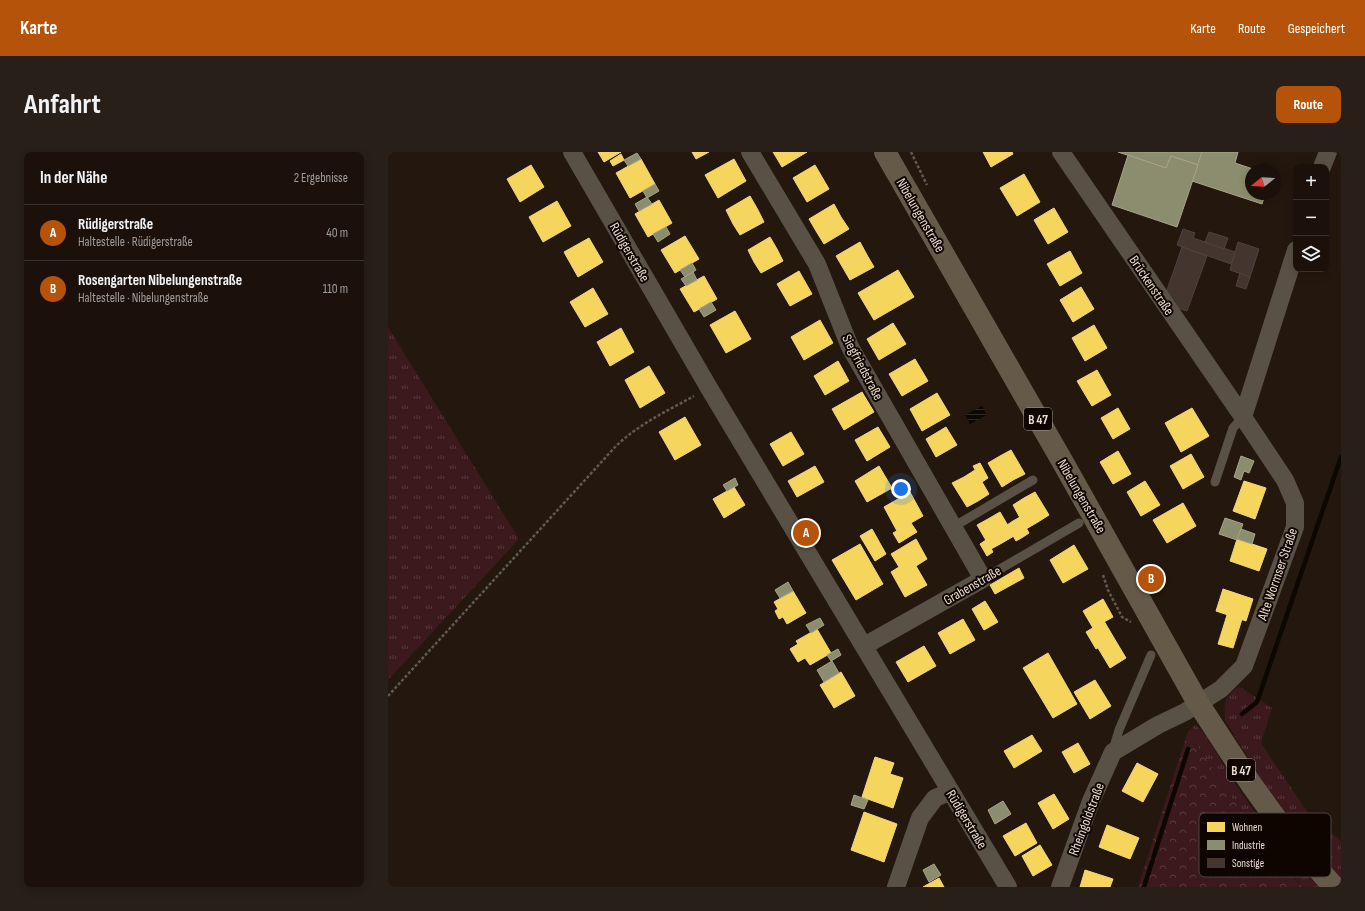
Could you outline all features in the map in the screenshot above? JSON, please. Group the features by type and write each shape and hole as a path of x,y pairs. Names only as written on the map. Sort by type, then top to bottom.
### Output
{"main road":[{"name":"Nibelungenstraße","path":"885,152 1069,473 1198,703 1250,784 1271,813"},
{"name":"Nibelungenstraße","path":"1325,877 1334,887"}],"street":[{"name":"Rüdigerstraße","path":"572,152 709,388 1008,887"},
{"name":"Siegfriedstraße","path":"750,152 817,264 850,347 983,579"},
{"name":"Brückenstraße","path":"1061,152 1243,418"},
{"path":"1323,164 1328,152"},
{"path":"1243,418 1293,260"},
{"name":"Alte Wormser Straße","path":"1198,703 1221,688 1244,666 1295,527 1295,503 1285,480 1243,418"},
{"name":"Grabenstraße","path":"864,646 983,579"},
{"path":"1113,752 1158,725 1185,712 1198,703"},
{"name":"Rheingoldstraße","path":"1060,887 1091,802 1113,752"},
{"path":"896,887 920,818 935,798 950,792"}],"lane":[{"path":"1215,482 1233,428 1243,418"},
{"path":"953,527 1033,480"},
{"name":"Grabenstraße","path":"983,579 1079,523"},
{"name":"Rheingoldstraße","path":"1113,752 1119,730 1151,655"}],"path":[{"path":"388,696 616,446 643,424 709,388"}],"green space":[{"path":"388,327 519,539 388,680"},
{"path":"1239,686 1272,708 1261,743 1308,813 1284,813 1271,795 1225,720 1225,704 1230,694"},
{"path":"1195,725 1206,737 1235,784 1257,813 1243,813 1230,796 1188,731"},
{"path":"1188,731 1230,796 1243,813 1199,813 1199,877 1293,877 1303,887 1138,887"},
{"path":"1331,833 1341,841 1341,880 1331,869"},
{"path":"1294,877 1313,877 1322,887 1303,887"}],"shaded area":[{"path":"982,406 987,415 970,424 965,415"}],"building: Wohnen":[{"path":"598,152 621,152 604,162"},
{"path":"692,152 709,152 696,159"},
{"path":"773,152 807,152 782,167"},
{"path":"983,152 1012,152 1013,154 991,167"},
{"path":"621,154 624,160 613,166 610,161"},
{"path":"641,159 655,184 630,198 616,173"},
{"path":"734,159 746,181 718,198 705,175"},
{"path":"531,165 544,187 520,202 507,179"},
{"path":"815,165 822,177 800,190 793,178"},
{"path":"1024,174 1040,202 1017,216 1000,188"},
{"path":"822,177 829,189 807,202 800,190"},
{"path":"750,196 758,210 733,224 726,210"},
{"path":"659,200 672,223 648,237 635,214"},
{"path":"557,201 571,226 543,242 529,217"},
{"path":"834,204 841,217 816,231 809,219"},
{"path":"1054,208 1068,232 1048,244 1034,220"},
{"path":"758,210 764,222 740,235 733,224"},
{"path":"841,217 849,229 824,244 816,231"},
{"path":"685,236 699,259 675,273 661,250"},
{"path":"770,237 777,249 754,262 748,250"},
{"path":"589,238 603,262 578,277 564,252"},
{"path":"860,242 867,255 843,268 836,256"},
{"path":"777,249 783,261 761,273 754,262"},
{"path":"1070,251 1082,273 1060,286 1047,264"},
{"path":"867,255 874,267 850,280 843,268"},
{"path":"898,270 914,297 874,320 858,293"},
{"path":"799,271 812,294 790,306 777,284"},
{"path":"704,276 717,299 694,312 680,289"},
{"path":"1081,287 1094,309 1073,322 1060,300"},
{"path":"593,288 608,314 585,327 570,302"},
{"path":"735,311 751,339 726,353 710,325"},
{"path":"820,320 833,343 804,360 791,337"},
{"path":"893,323 906,344 879,360 867,339"},
{"path":"1094,325 1107,348 1085,361 1072,338"},
{"path":"621,328 634,352 610,366 597,342"},
{"path":"915,359 928,381 902,396 889,374"},
{"path":"838,361 849,381 825,395 814,376"},
{"path":"649,366 665,393 640,408 625,380"},
{"path":"1097,370 1111,395 1092,406 1077,381"},
{"path":"862,392 874,412 844,430 832,409"},
{"path":"937,393 950,415 922,431 910,409"},
{"path":"1118,408 1130,429 1113,439 1101,418"},
{"path":"1192,408 1209,436 1181,452 1165,423"},
{"path":"685,417 701,445 675,460 659,432"},
{"path":"878,427 890,447 867,461 855,440"},
{"path":"946,427 957,445 936,457 926,439"},
{"path":"791,432 804,454 783,466 770,444"},
{"path":"1011,450 1025,474 1013,480 1000,456"},
{"path":"1118,451 1131,474 1113,484 1100,462"},
{"path":"1191,454 1204,477 1183,489 1170,466"},
{"path":"1000,456 1013,480 1002,487 988,463"},
{"path":"980,463 988,478 982,482 973,466"},
{"path":"815,466 824,482 797,497 788,481"},
{"path":"879,466 892,488 867,502 855,481"},
{"path":"975,470 989,494 978,501 964,477"},
{"path":"964,477 978,501 967,507 952,483"},
{"path":"1145,481 1160,505 1141,516 1127,492"},
{"path":"1244,481 1266,488 1255,519 1233,511"},
{"path":"734,487 745,505 724,518 713,499"},
{"path":"910,492 923,516 897,531 884,507"},
{"path":"1035,492 1049,515 1038,522 1024,498"},
{"path":"1024,498 1038,522 1026,529 1013,505"},
{"path":"1183,503 1196,526 1167,543 1153,520"},
{"path":"1000,512 1014,536 1002,543 988,519"},
{"path":"1020,517 1029,533 1023,537 1013,521"},
{"path":"988,519 1002,543 991,549 977,525"},
{"path":"1013,521 1023,537 1016,541 1007,525"},
{"path":"911,523 917,532 899,543 893,533"},
{"path":"872,529 886,554 875,561 860,536"},
{"path":"916,539 927,559 916,566 927,585 905,597 891,572 899,567 891,554"},
{"path":"1237,539 1267,549 1259,571 1230,561"},
{"path":"986,540 993,552 987,556 980,544"},
{"path":"860,544 883,584 856,600 832,560"},
{"path":"1074,545 1088,569 1063,583 1050,560"},
{"path":"1019,568 1024,578 995,594 990,585"},
{"path":"1223,589 1253,599 1246,621 1216,611"},
{"path":"793,591 806,613 787,624 783,617 779,619 775,611 778,609 774,602"},
{"path":"1103,599 1113,617 1093,628 1083,611"},
{"path":"985,601 998,622 984,630 972,609"},
{"path":"1227,615 1242,619 1233,648 1218,644"},
{"path":"963,619 975,640 950,654 938,633"},
{"path":"1104,621 1114,638 1096,649 1086,632"},
{"path":"817,629 831,653 810,665 805,658 798,662 790,649 798,644 796,641"},
{"path":"1114,638 1126,658 1110,668 1098,648"},
{"path":"924,646 936,666 908,682 896,662"},
{"path":"1048,653 1077,704 1053,718 1023,668"},
{"path":"841,672 855,696 834,708 820,685"},
{"path":"1095,680 1111,706 1090,719 1074,692"},
{"path":"1032,735 1042,751 1014,768 1004,751"},
{"path":"1078,743 1090,764 1074,773 1062,752"},
{"path":"875,757 894,763 890,774 903,778 893,808 862,797"},
{"path":"1137,763 1158,774 1143,802 1122,791"},
{"path":"1054,794 1069,819 1053,829 1038,803"},
{"path":"864,812 897,824 884,862 851,850"},
{"path":"1026,823 1037,843 1015,856 1003,836"},
{"path":"1107,825 1139,838 1130,859 1099,847"},
{"path":"1040,845 1052,865 1033,876 1022,856"},
{"path":"1085,870 1113,879 1110,887 1080,887"},
{"path":"939,878 944,887 923,887"}],"building: Industrie":[{"path":"1118,152 1202,152 1198,165 1171,156 1166,168"},
{"path":"1202,152 1238,152 1235,163 1245,166 1245,198 1192,181"},
{"path":"637,153 641,159 628,166 624,160"},
{"path":"1128,155 1166,168 1171,156 1198,165 1177,227 1112,205"},
{"path":"655,184 659,191 647,198 643,191"},
{"path":"647,197 652,204 639,211 635,204"},
{"path":"1250,200 1263,200 1262,204"},
{"path":"666,227 670,234 658,242 653,234"},
{"path":"692,263 696,270 685,277 680,270"},
{"path":"693,272 697,280 686,286 681,279"},
{"path":"711,302 716,310 704,317 699,309"},
{"path":"1241,456 1254,461 1249,473 1244,471 1241,480 1234,477"},
{"path":"735,478 738,485 727,491 723,485"},
{"path":"1225,518 1243,524 1237,540 1219,534"},
{"path":"1241,529 1255,534 1252,544 1237,539"},
{"path":"788,582 793,591 780,598 775,590"},
{"path":"820,618 824,625 811,633 806,625"},
{"path":"838,649 841,655 831,661 827,655"},
{"path":"832,661 839,673 824,682 817,670"},
{"path":"854,795 868,800 864,809 851,805"},
{"path":"1003,801 1011,814 995,824 988,810"},
{"path":"934,864 941,875 929,882 923,870"}],"building: Sonstige":[{"path":"1183,229 1195,233 1193,238 1235,252 1231,264 1177,245"},
{"path":"1209,232 1228,238 1224,249 1205,242"},
{"path":"1238,242 1259,249 1250,277 1230,270"},
{"path":"1182,247 1207,256 1187,311 1177,308 1166,293"},
{"path":"1240,273 1250,277 1246,289 1236,286"}],"waterway":[{"path":"1242,714 1257,702 1341,457"},
{"path":"1144,887 1188,749"}],"place":[{"name":"Rüdigerstraße","path":"806,533"},
{"name":"Rosengarten Nibelungenstraße","path":"1151,579"}]}
